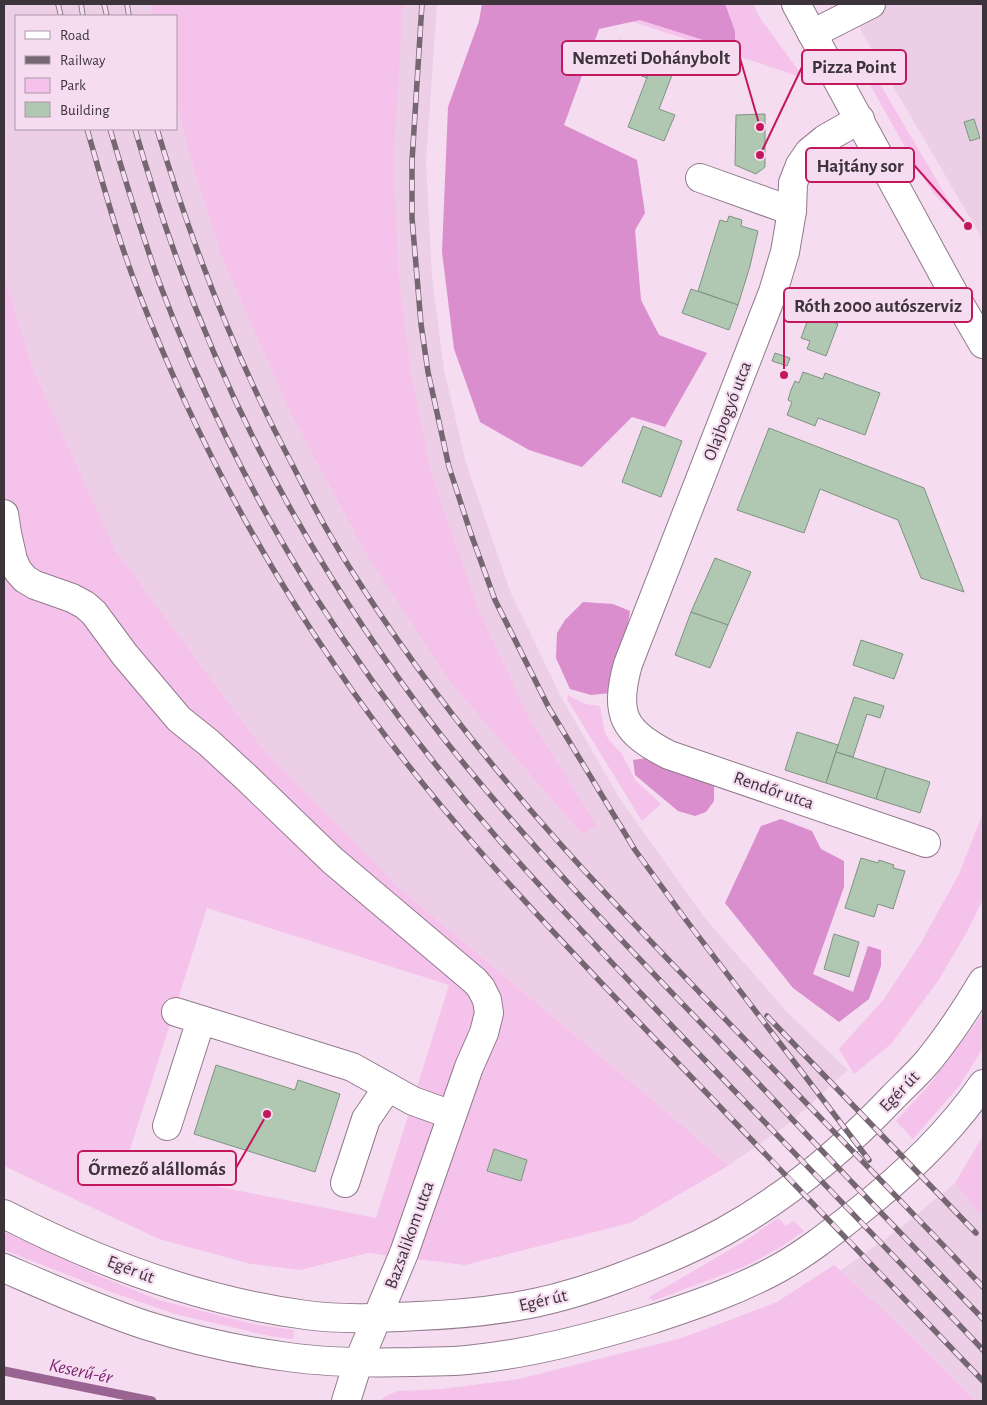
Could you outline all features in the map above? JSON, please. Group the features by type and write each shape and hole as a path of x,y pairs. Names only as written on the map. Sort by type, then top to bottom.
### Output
{"main road":[{"path":"796,4 983,344"},
{"path":"812,34 871,4"},
{"name":"Olajbogyó utca","path":"629,726 625,719 622,703 624,679 628,664 773,292 785,252 792,211 793,183 800,165 809,152 860,119"},
{"path":"700,178 792,211"},
{"name":"Bazsalikom utca","path":"4,514 6,533 13,560 25,580 72,598 85,605 94,613 130,662 179,719 248,779 332,860 475,981 487,1000 489,1013 484,1034 469,1067 404,1253 358,1363 346,1401"},
{"name":"Rendőr utca","path":"629,726 651,746 669,754 926,843"},
{"name":"Egér út","path":"4,1214 131,1271 209,1296 308,1316 377,1318 453,1314 514,1307 553,1298 600,1286 664,1261 722,1233 764,1207 857,1134 928,1061 960,1019 983,981"},
{"path":"167,1126 189,1016 352,1067 413,1101 452,1115"},
{"path":"4,1268 68,1296 146,1325 219,1344 284,1357 358,1363 466,1360 517,1352 628,1326 687,1308 734,1290 778,1269 815,1246 900,1178 967,1107 983,1084"},
{"path":"345,1183 366,1119 388,1087"}],"shaded area":[{"path":"4,4 150,4 153,15 15,15 15,130 178,130 178,110 196,177 222,258 289,410 366,554 452,685 582,834 597,826 528,715 477,606 431,471 411,373 399,277 394,159 403,4 437,4 426,162 432,276 444,370 466,463 510,591 560,695 620,799 704,917 788,1013 848,1070 792,1121 728,1166 681,1124 400,889 263,749 116,551 33,369 4,275"},
{"path":"482,4 725,4 735,31 735,50 640,20 599,29 564,125 637,160 645,213 635,230 641,300 659,335 707,353 665,427 632,417 582,467 529,450 480,422 454,349 442,252 448,107 479,21"},
{"path":"849,4 983,4 983,240 865,38"},
{"path":"583,602 613,604 630,611 627,631 611,693 591,695 570,689 556,658 557,633 565,620"},
{"path":"653,757 714,782 714,801 706,812 695,816 678,811 635,775 633,760"},
{"path":"781,819 812,831 821,849 844,861 844,887 813,974 853,992 868,946 881,950 881,966 869,999 839,1022 793,988 725,903 761,826"},
{"path":"955,1183 983,1218 983,1401 976,1401 905,1330 840,1271 898,1230"}],"green space":[{"path":"150,4 403,4 394,159 399,277 411,373 431,471 477,606 528,715 597,826 582,834 452,685 366,554 289,410 222,258 196,177 178,110 178,15 153,15"},
{"path":"579,4 753,4 760,18 804,78"},
{"path":"861,52 959,218 934,194 911,158 868,81"},
{"path":"4,275 33,369 116,551 263,749 400,889 681,1124 728,1166 630,1223 465,1265 368,1253 300,1270 251,1264 159,1239 4,1166","holes":["207,908 449,985 376,1218 124,1168"]},
{"path":"568,695 585,704 600,706 605,733 609,740 622,754 636,781 661,804 642,821 567,699"},
{"path":"983,813 983,899 967,932 938,981 891,1044 854,1074 839,1049 884,999 921,943 959,874"},
{"path":"983,1013 983,1048 960,1085 913,1139 896,1121 930,1084"},
{"path":"983,1136 983,1218 955,1183"},
{"path":"778,1218 786,1226 794,1221 804,1231 779,1248 746,1266 653,1301 649,1297 748,1239"},
{"path":"4,1232 104,1278 159,1300 253,1324 294,1330 293,1339 270,1336 175,1314 114,1293 4,1250"},
{"path":"834,1265 905,1330 976,1401 379,1401 398,1391 442,1389 519,1379 682,1338 777,1302"}],"building":[{"path":"619,40 656,54 647,78 611,64"},
{"path":"656,54 677,62 659,109 675,115 664,141 628,127"},
{"path":"765,114 765,167 756,174 735,165 736,115"},
{"path":"974,119 980,138 970,141 964,122"},
{"path":"729,216 742,220 741,226 758,231 738,305 698,291 720,220 727,222"},
{"path":"691,289 738,305 729,330 682,313"},
{"path":"810,314 838,324 826,356 807,349 810,341 801,338"},
{"path":"775,353 790,358 787,366 772,361"},
{"path":"803,372 823,379 825,373 880,393 865,435 818,418 815,426 787,415 792,402 788,400 791,390 795,381 799,383"},
{"path":"643,426 682,441 661,497 622,482"},
{"path":"769,428 924,488 964,592 921,578 898,520 820,489 804,533 737,510"},
{"path":"715,558 751,572 728,625 691,612"},
{"path":"691,612 728,625 710,668 675,655"},
{"path":"861,640 903,654 894,679 853,665"},
{"path":"854,697 884,706 880,718 867,714 853,757 836,752"},
{"path":"797,732 838,745 826,783 785,770"},
{"path":"836,752 886,768 876,799 826,783"},
{"path":"886,768 930,782 920,813 876,799"},
{"path":"861,858 878,863 879,860 894,865 893,868 905,871 893,909 878,904 874,917 845,908"},
{"path":"834,934 859,942 849,977 824,969"},
{"path":"216,1065 295,1090 298,1080 340,1094 315,1172 194,1134"},
{"path":"494,1149 527,1160 521,1181 487,1171"}],"waterway":[{"name":"Keserű-ér","path":"4,1371 152,1401"}],"railway":[{"path":"58,4 61,15"},
{"path":"81,4 83,15"},
{"path":"104,4 107,15"},
{"path":"127,4 129,15"},
{"path":"422,4 412,161 412,218 421,324 428,372 449,467 495,600 549,708 635,850 869,1160"},
{"path":"87,130 131,273 180,391 203,439 252,532 279,578 336,667 371,717 446,812 527,903 983,1381"},
{"path":"110,130 133,206 159,282 209,400 247,479 289,554 354,655 400,719 448,780 541,887 983,1350"},
{"path":"135,130 172,246 217,360 242,415 299,524 347,602 397,676 451,748 539,851 983,1319"},
{"path":"157,130 185,215 216,300 271,424 305,490 348,565 406,651 446,707 489,761 581,867 983,1287"},
{"path":"767,1016 976,1233"}],"place":[{"name":"Nemzeti Dohánybolt","path":"760,127"},
{"name":"Pizza Point","path":"760,155"},
{"name":"Hajtány sor","path":"968,226"},
{"name":"Róth 2000 autószerviz","path":"784,375"},
{"name":"Őrmező alállomás","path":"267,1114"}]}
